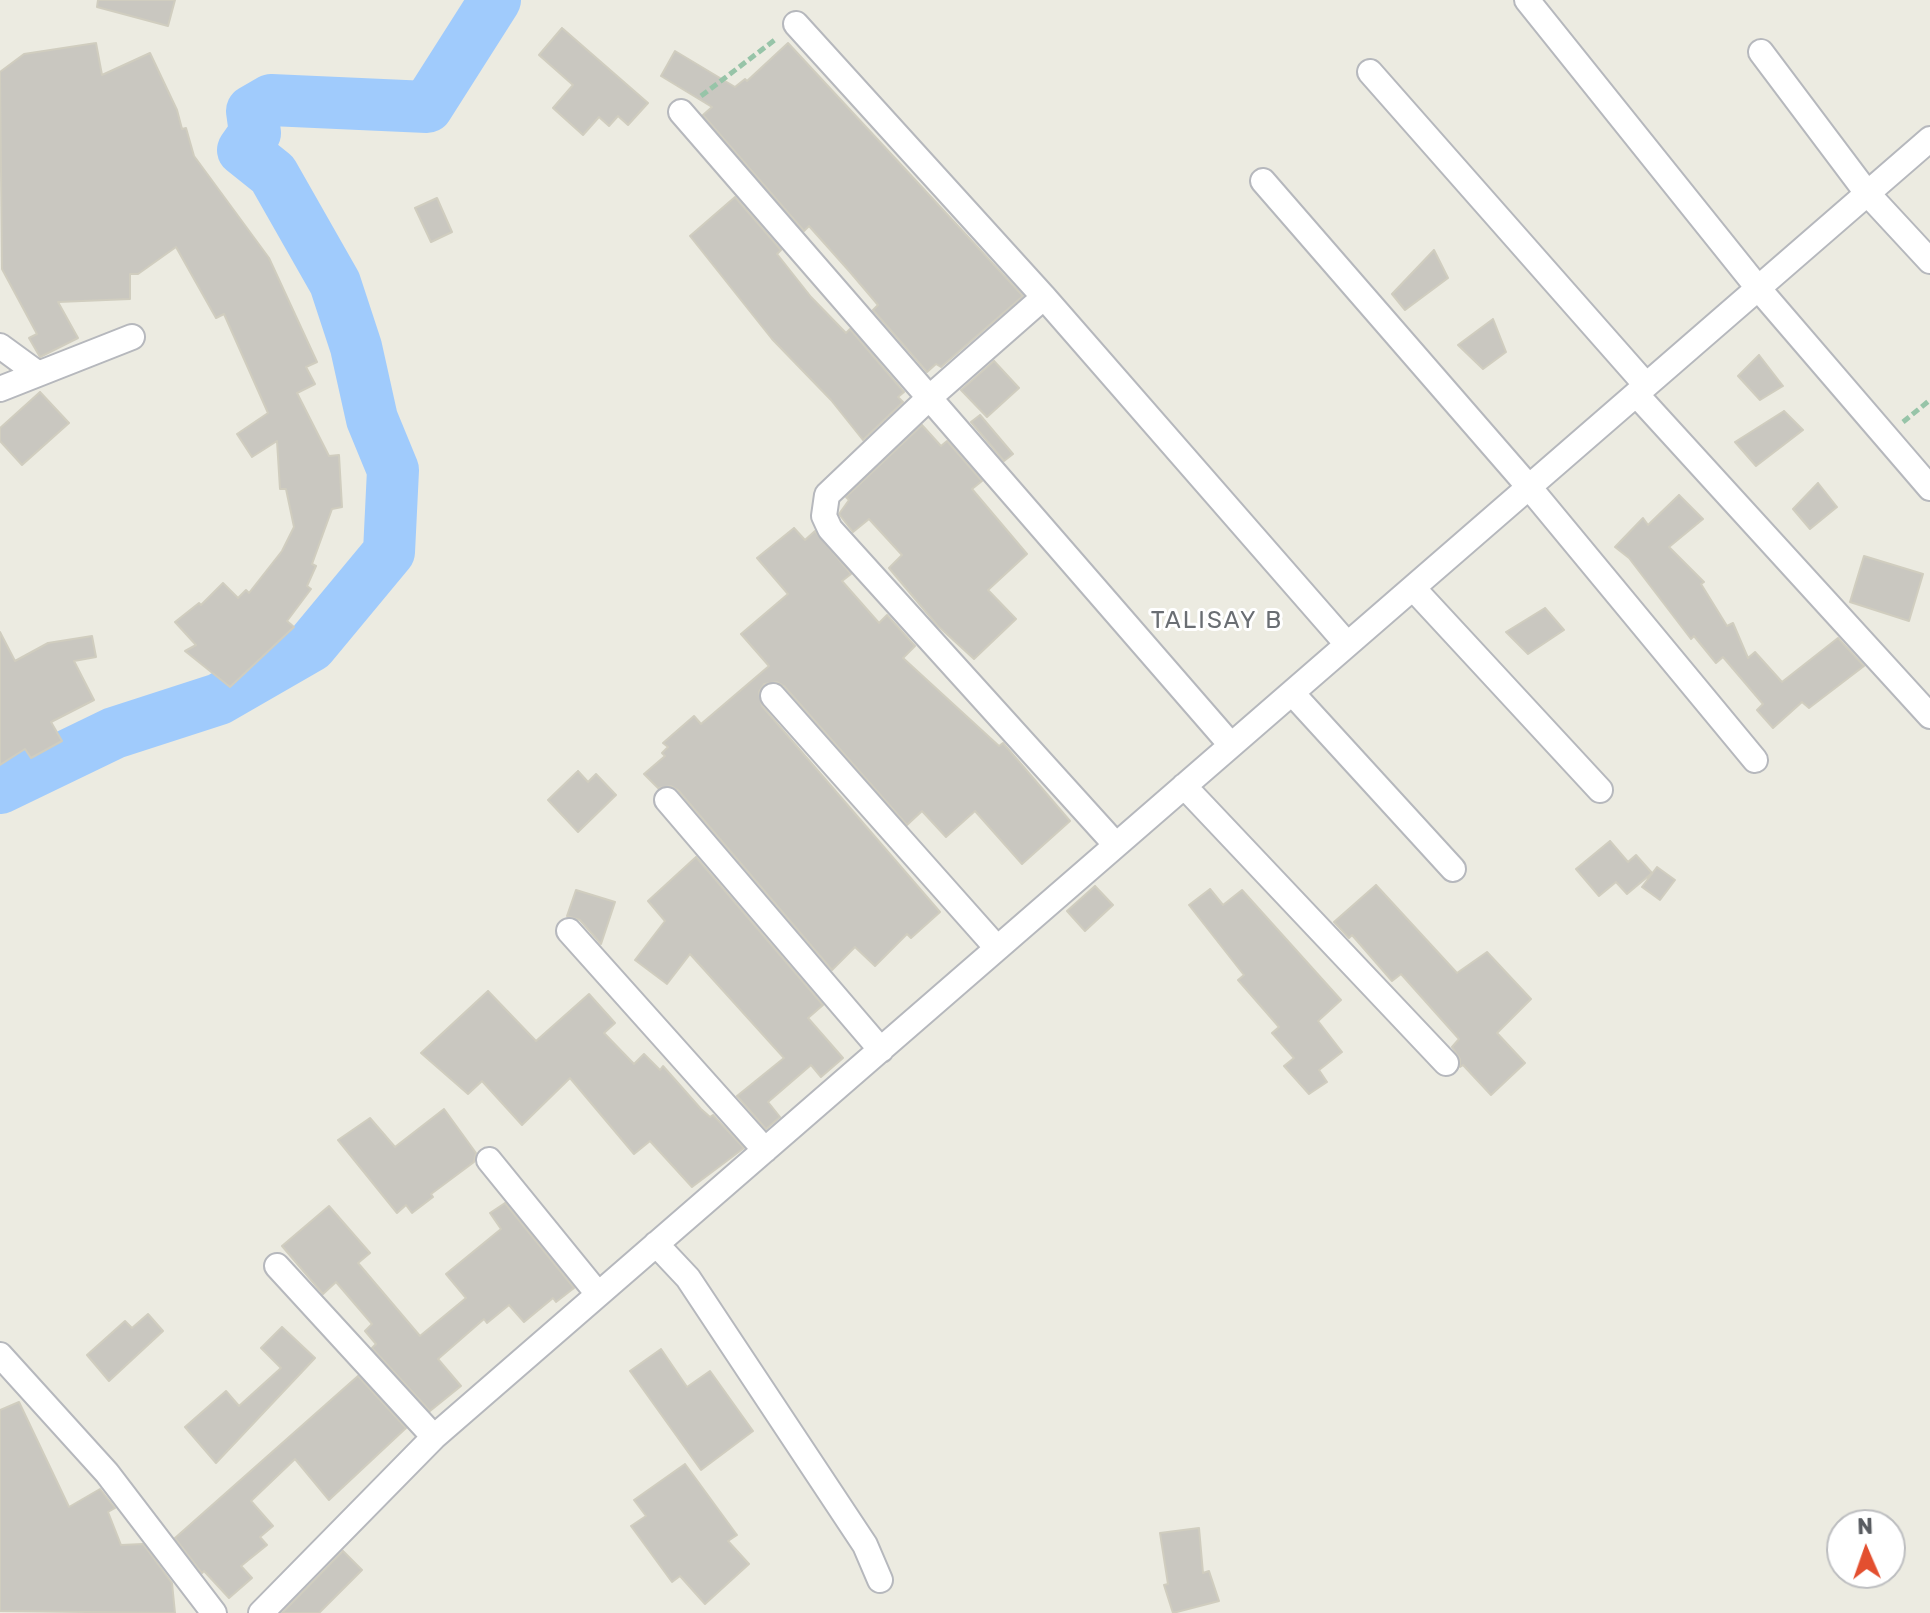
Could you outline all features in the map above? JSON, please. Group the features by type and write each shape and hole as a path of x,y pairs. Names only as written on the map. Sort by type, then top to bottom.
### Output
{"street":[{"path":"1527,0 1758,288 1930,488"},
{"path":"796,24 1044,297 1347,644"},
{"path":"1761,52 1867,193 1930,261"},
{"path":"1370,72 1641,389 1930,716"},
{"path":"681,112 1231,745"},
{"path":"261,1613 434,1437 1930,139"},
{"path":"1263,181 1529,487 1755,760"},
{"path":"1044,297 929,398 827,495 824,516 830,529 1116,845"},
{"path":"0,389 132,337"},
{"path":"0,346 37,373"},
{"path":"1413,588 1600,790"},
{"path":"1292,693 1453,869"},
{"path":"773,696 997,948"},
{"path":"1184,786 1446,1063"},
{"path":"667,800 881,1050"},
{"path":"569,931 765,1150"},
{"path":"489,1160 598,1294"},
{"path":"656,1244 688,1278 865,1545 880,1580"},
{"path":"277,1266 434,1437"},
{"path":"0,1355 107,1473 214,1613"}],"path":[{"path":"681,112 796,24"}],"building":[{"path":"98,0 175,0 168,26 97,7"},
{"path":"562,28 648,103 628,125 618,116 609,126 599,117 583,135 553,108 573,85 539,55"},
{"path":"96,43 102,75 150,53 177,110 182,129 186,128 194,156 269,258 317,362 306,367 315,384 297,393 329,456 339,455 342,507 332,509 312,564 316,566 307,586 311,589 287,621 294,627 230,687 185,651 196,645 175,622 199,603 201,605 223,583 238,598 246,590 249,593 282,551 294,527 286,489 280,489 277,441 252,457 237,434 268,413 224,314 216,318 176,247 138,274 130,274 130,299 58,302 78,338 40,357 29,338 37,334 2,269 0,72 24,54"},
{"path":"788,43 1023,296 941,367 936,364 927,372 873,310 878,305 850,272 809,226 804,231 703,115 712,107 661,76 675,51 735,87 745,79 747,81"},
{"path":"735,197 781,250 777,254 811,297 846,333 850,329 904,392 898,397 903,402 863,440 831,400 772,339 690,236"},
{"path":"437,198 452,232 431,242 415,208"},
{"path":"1434,250 1448,278 1405,310 1392,294"},
{"path":"1493,319 1506,352 1483,369 1458,345"},
{"path":"1759,355 1783,386 1760,400 1738,376"},
{"path":"994,361 1019,388 987,417 961,390"},
{"path":"40,392 69,423 22,465 0,441 0,428"},
{"path":"1784,411 1803,430 1756,466 1735,442"},
{"path":"980,415 1013,454 1004,461 971,422"},
{"path":"922,425 941,446 947,441 982,481 972,489 1027,554 988,590 1016,619 974,659 937,625 889,568 902,555 869,519 853,532 839,514 849,500 846,497"},
{"path":"1818,483 1837,507 1810,529 1793,509"},
{"path":"1679,495 1703,519 1669,547 1704,582 1701,584 1727,626 1733,623 1748,658 1755,652 1782,682 1838,638 1864,666 1809,708 1802,702 1773,728 1757,710 1763,704 1723,657 1716,663 1694,636 1691,639 1629,558 1615,547 1643,518 1648,525"},
{"path":"794,528 805,540 815,531 851,574 842,581 879,623 887,615 915,646 903,658 999,746 1003,743 1070,821 1022,864 975,811 946,837 922,811 907,825 784,686 777,682 764,684 759,692 762,706 940,912 911,938 907,934 875,966 855,947 832,970 678,790 671,786 658,788 644,774 665,756 662,753 668,747 663,743 694,716 701,724 769,666 741,634 788,594 757,558"},
{"path":"1864,556 1923,574 1909,621 1850,602"},
{"path":"1545,608 1564,630 1528,654 1506,632"},
{"path":"0,632 15,661 48,643 92,636 96,657 74,661 94,700 51,722 62,741 31,758 25,749 0,765"},
{"path":"578,771 588,782 596,774 616,795 578,832 548,800"},
{"path":"1610,841 1628,862 1636,855 1652,873 1627,894 1616,882 1599,896 1576,869"},
{"path":"696,857 823,1005 808,1018 843,1058 821,1077 811,1065 768,1102 780,1117 766,1129 737,1096 784,1058 690,954 667,984 635,960 665,921 648,901"},
{"path":"1657,867 1675,880 1660,900 1642,887"},
{"path":"1376,885 1457,973 1487,952 1531,999 1497,1033 1525,1063 1491,1095 1463,1065 1460,1067 1460,1059 1452,1047 1459,1039 1401,974 1392,981 1352,935 1349,938 1334,922"},
{"path":"1095,886 1113,905 1085,931 1067,911"},
{"path":"1210,889 1223,905 1242,890 1341,1000 1318,1021 1342,1052 1319,1070 1327,1082 1309,1094 1284,1066 1294,1058 1272,1033 1279,1027 1238,980 1244,975 1189,905"},
{"path":"576,890 615,902 601,944 580,920 567,916"},
{"path":"488,991 536,1041 589,994 615,1023 604,1033 634,1064 644,1054 660,1070 663,1066 701,1109 710,1117 713,1115 744,1148 692,1187 650,1141 634,1154 570,1078 522,1125 482,1081 468,1094 421,1053"},
{"path":"444,1109 476,1153 474,1162 431,1194 433,1197 412,1213 406,1205 397,1213 338,1140 370,1118 395,1147"},
{"path":"505,1203 574,1288 556,1302 553,1298 524,1322 509,1305 487,1323 484,1319 438,1359 461,1386 430,1411 372,1348 376,1344 365,1331 372,1324 336,1282 323,1294 282,1246 329,1206 370,1253 358,1263 420,1336 466,1298 446,1274 501,1229 490,1213"},
{"path":"148,1314 163,1331 109,1381 87,1355 125,1321 132,1328"},
{"path":"282,1327 315,1358 216,1463 185,1427 226,1391 239,1406 281,1368 261,1348"},
{"path":"661,1349 687,1387 710,1371 753,1431 701,1470 630,1371"},
{"path":"358,1376 406,1428 329,1500 295,1459 251,1501 273,1526 260,1537 267,1545 241,1566 252,1578 229,1598 204,1571 202,1573 175,1538"},
{"path":"19,1402 69,1507 100,1489 115,1508 108,1512 121,1545 143,1544 172,1583 175,1613 0,1611 0,1410"},
{"path":"685,1464 737,1535 728,1541 749,1564 705,1604 680,1576 672,1582 631,1526 646,1516 634,1500"},
{"path":"1199,1528 1203,1573 1209,1571 1219,1601 1173,1613 1164,1585 1168,1584 1160,1533"},
{"path":"343,1551 362,1570 319,1613 282,1613"}],"waterway":[{"path":"0,788 114,733 219,699 311,646 389,552 393,470 372,419 356,347 335,283 273,174 243,150 255,133 252,111 271,100 427,107 495,0"}],"district":[{"name":"TALISAY B","path":"1217,621"}]}
